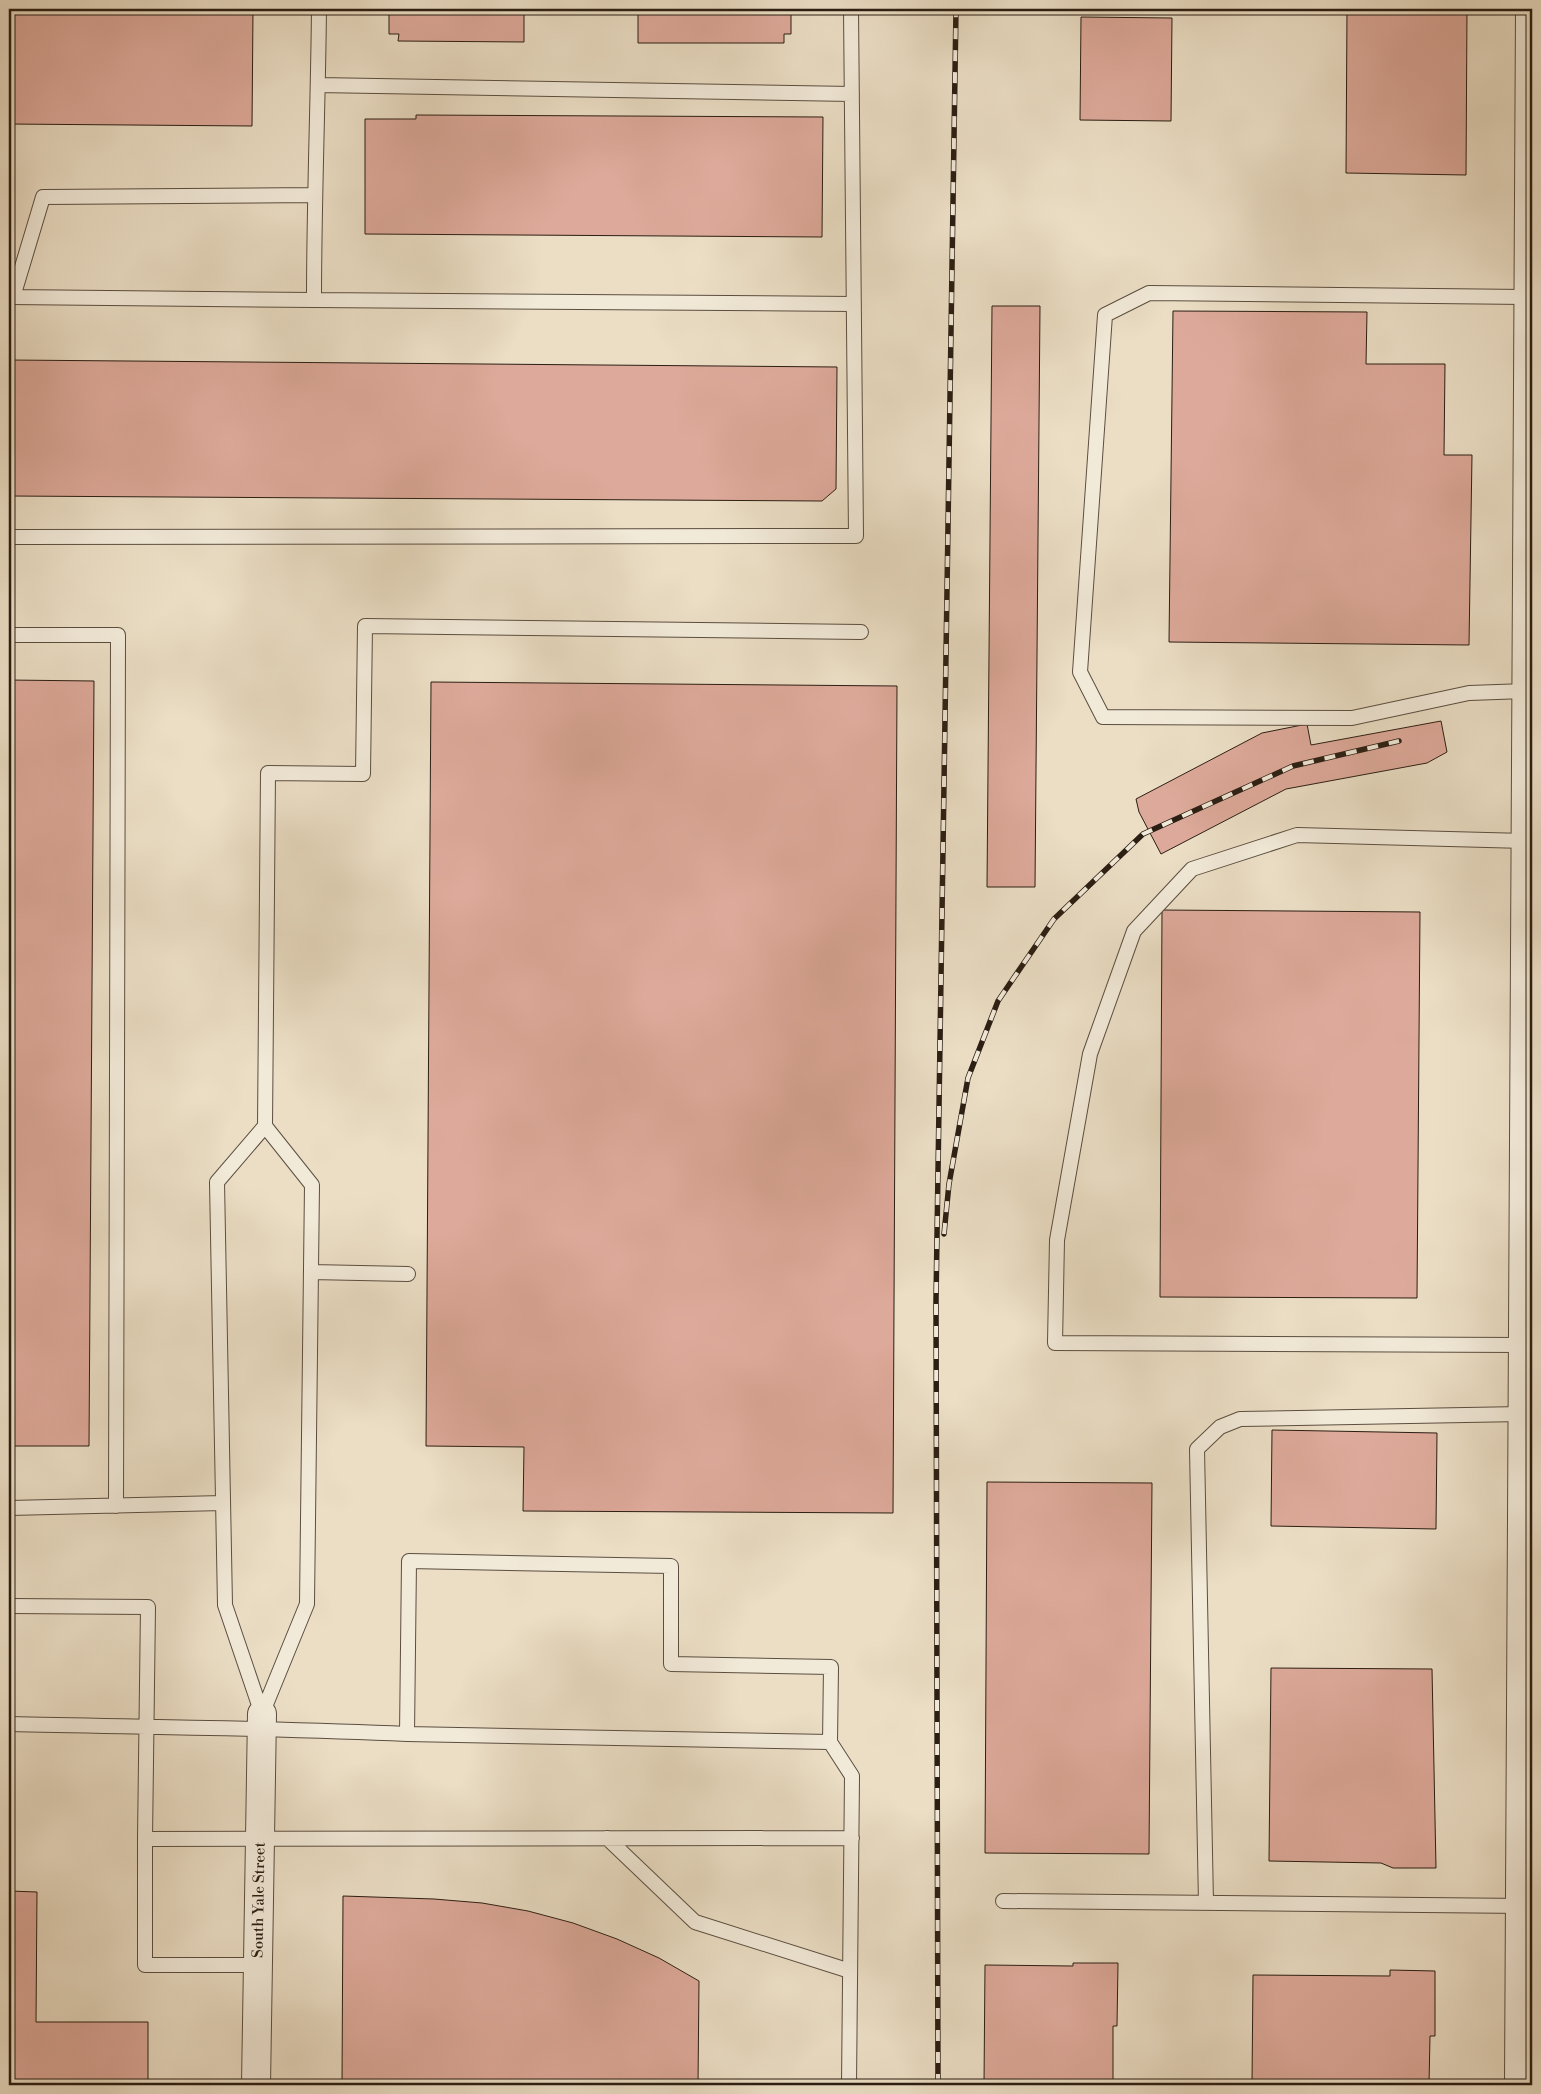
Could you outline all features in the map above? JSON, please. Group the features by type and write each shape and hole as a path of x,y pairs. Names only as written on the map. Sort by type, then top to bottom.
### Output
{"street":[{"path":"1523,2078 1526,1839 1522,1345 1528,1167 1525,841 1529,747 1526,692 1530,453 1528,297 1531,264 1530,9"},
{"name":"South Yale Street","path":"256,2085 261,1721"}],"lane":[{"path":"314,300 318,9"},
{"path":"9,537 856,536 851,9"},
{"path":"318,85 852,94"},
{"path":"314,195 43,197 11,297 854,304"},
{"path":"1526,692 1469,694 1352,718 1103,717 1080,672 1106,315 1149,294 1528,297"},
{"path":"261,1721 307,1604 312,1185 265,1126 268,773 363,774 365,626 861,632"},
{"path":"9,635 118,635 116,1506"},
{"path":"1522,1345 1055,1342 1057,1240 1090,1054 1134,931 1192,869 1297,835 1525,841"},
{"path":"261,1721 225,1605 217,1182 265,1126"},
{"path":"311,1272 408,1274"},
{"path":"1206,1903 1197,1449 1220,1427 1240,1419 1522,1414"},
{"path":"9,1508 223,1503"},
{"path":"407,1734 409,1561 671,1566 671,1664 831,1667 830,1742 852,1776 849,2085"},
{"path":"9,1606 148,1608 145,1839 146,1965 258,1966"},
{"path":"9,1724 146,1727 261,1721 407,1734 830,1742"},
{"path":"607,1838 695,1922 850,1970"},
{"path":"145,1839 852,1838"},
{"path":"1003,1901 1526,1906"}],"building":[{"path":"9,9 253,9 252,126 9,124"},
{"path":"389,9 524,9 524,42 398,41 399,34 389,34"},
{"path":"638,9 791,9 791,34 784,34 784,43 638,43"},
{"path":"1347,9 1467,9 1466,175 1346,173"},
{"path":"1081,17 1172,18 1171,121 1080,120"},
{"path":"416,115 823,117 822,237 365,234 365,119 416,119"},
{"path":"992,306 1040,306 1035,887 987,887"},
{"path":"1173,311 1367,312 1366,364 1445,364 1444,455 1472,455 1469,645 1169,642"},
{"path":"9,360 837,367 836,489 822,501 9,496"},
{"path":"9,680 94,681 89,1446 9,1446"},
{"path":"431,682 897,686 893,1513 523,1511 524,1447 426,1446"},
{"path":"1441,721 1447,752 1427,763 1286,789 1161,854 1139,812 1136,799 1262,733 1307,724 1311,745"},
{"path":"1162,910 1420,912 1417,1298 1160,1297"},
{"path":"1272,1430 1437,1433 1436,1529 1271,1526"},
{"path":"987,1482 1152,1483 1149,1854 985,1853"},
{"path":"1271,1668 1432,1669 1436,1868 1393,1868 1381,1863 1269,1861"},
{"path":"9,1891 37,1892 36,2022 148,2022 148,2085 9,2085"},
{"path":"343,1896 434,1899 482,1903 528,1911 573,1923 617,1939 659,1958 699,1981 698,2085 342,2085"},
{"path":"1073,1963 1118,1963 1117,2026 1113,2026 1113,2085 984,2085 985,1965 1073,1966"},
{"path":"1390,1970 1435,1971 1435,2036 1430,2036 1429,2085 1252,2085 1253,1975 1390,1976"}],"railway":[{"path":"938,2085 936,1301 956,9"},
{"path":"944,1234 949,1184 968,1078 998,1001 1054,919 1143,834 1293,766 1399,741"}]}
